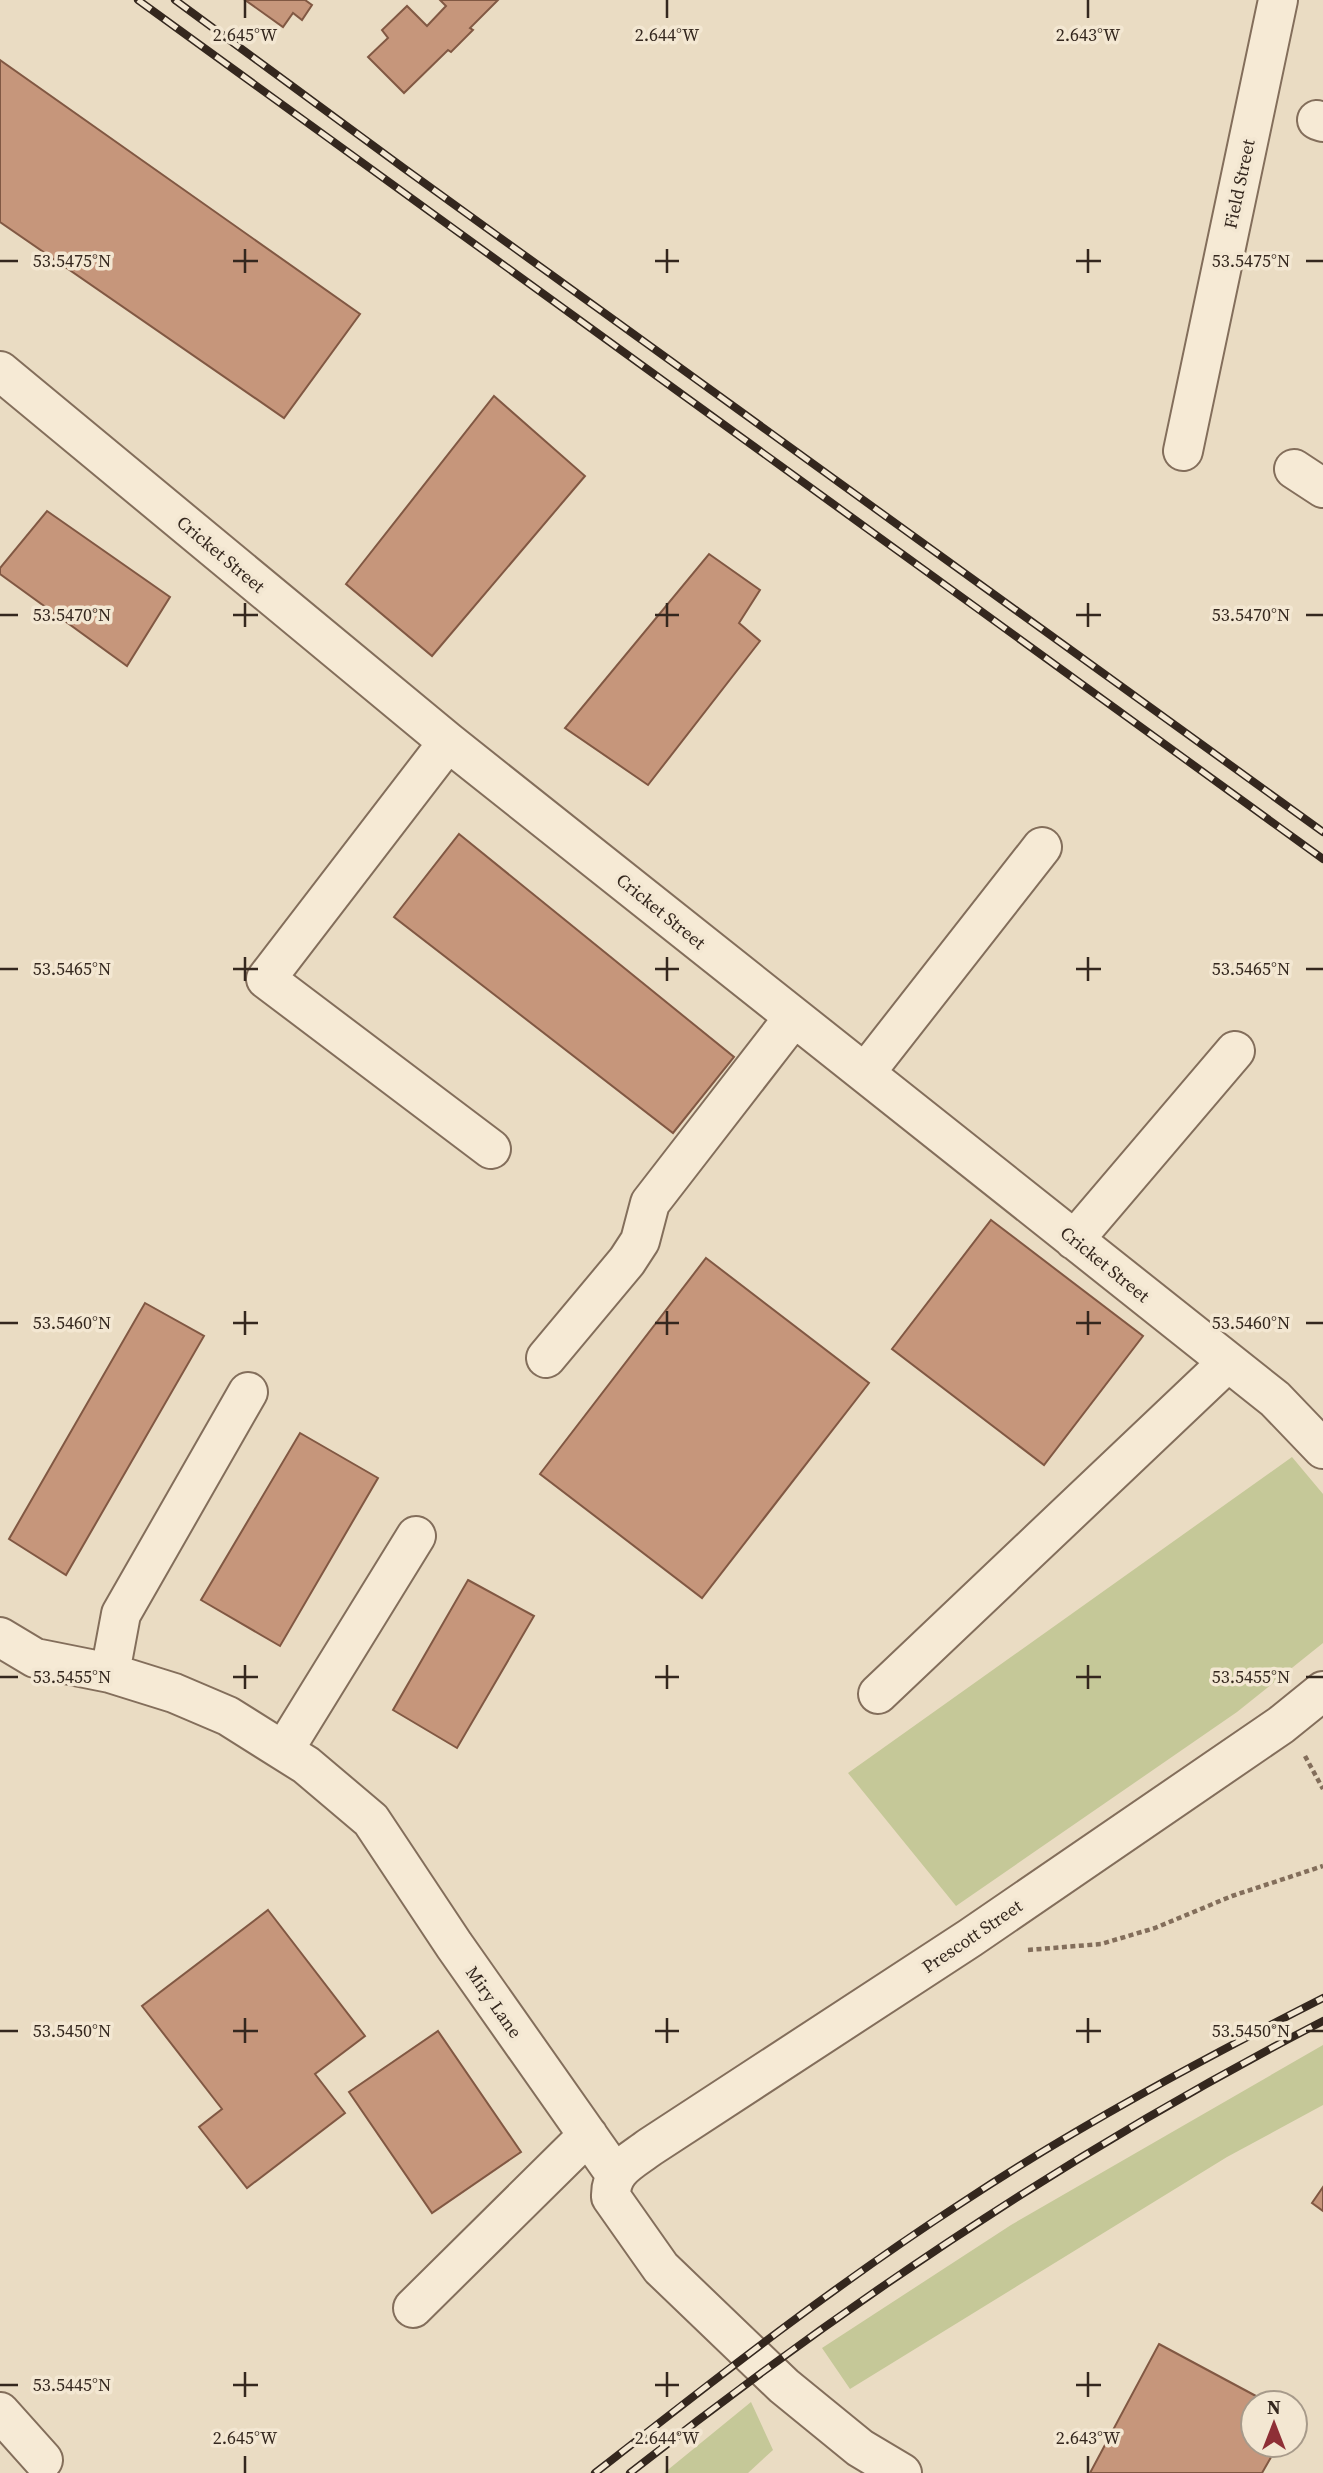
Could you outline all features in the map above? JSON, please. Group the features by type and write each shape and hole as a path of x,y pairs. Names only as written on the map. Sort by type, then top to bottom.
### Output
{"street":[{"name":"Field Street","path":"1183,451 1278,0"},
{"name":"Cricket Street","path":"0,371 448,742 1275,1399 1323,1449"},
{"path":"448,742 266,979 491,1149"},
{"path":"864,1073 1042,846"},
{"path":"546,1358 627,1261 640,1241 650,1203 794,1017"},
{"path":"1074,1240 1235,1051"},
{"path":"878,1694 1228,1363"},
{"path":"110,1673 121,1615 248,1392"},
{"path":"284,1750 416,1536"},
{"name":"Miry Lane","path":"0,1637 35,1658 110,1673 174,1693 228,1716 306,1765 371,1820 454,1945 615,2174"},
{"name":"Prescott Street","path":"615,2174 650,2147 970,1938 1282,1725 1323,1691"},
{"path":"413,2308 588,2135"},
{"path":"615,2174 610,2184 611,2197 661,2269 785,2386 852,2461 902,2473"},
{"path":"0,2412 43,2460"}],"path":[{"path":"970,1938 1013,1951 1101,1944 1155,1928 1232,1896 1323,1866"}],"green space":[{"path":"1292,1457 1323,1494 1323,1643 1237,1712 956,1906 848,1773"},
{"path":"1323,2045 1323,2105 1227,2157 850,2389 822,2348 1011,2225"},
{"path":"751,2402 773,2450 748,2473 664,2473"}],"building":[{"path":"245,0 305,0 312,5 302,20 293,13 283,27"},
{"path":"440,0 498,0 451,52 448,50 404,93 368,57 388,38 382,30 407,6 427,26 446,6"},
{"path":"0,60 360,314 284,418 0,222"},
{"path":"494,396 585,476 432,656 346,584"},
{"path":"47,511 170,597 127,666 0,574 0,568"},
{"path":"709,554 760,590 739,623 760,641 648,785 565,728"},
{"path":"459,834 734,1057 673,1133 394,917"},
{"path":"991,1220 1143,1336 1044,1465 892,1349"},
{"path":"706,1258 869,1383 702,1598 540,1474"},
{"path":"145,1303 204,1336 66,1575 9,1539"},
{"path":"300,1433 378,1478 280,1646 201,1600"},
{"path":"468,1580 534,1616 457,1748 393,1710"},
{"path":"268,1910 365,2036 315,2074 345,2113 247,2188 199,2127 222,2109 142,2006"},
{"path":"438,2031 521,2152 432,2213 349,2092"},
{"path":"1323,2187 1323,2211 1312,2203"},
{"path":"1159,2344 1243,2389 1239,2389 1239,2459 1270,2459 1262,2473 1090,2473"}],"railway":[{"path":"138,0 1323,859"},
{"path":"175,0 1323,832"},
{"path":"595,2473 822,2299 963,2202 1140,2095 1323,1998"},
{"path":"630,2473 795,2348 966,2230 1141,2121 1323,2021"}]}
